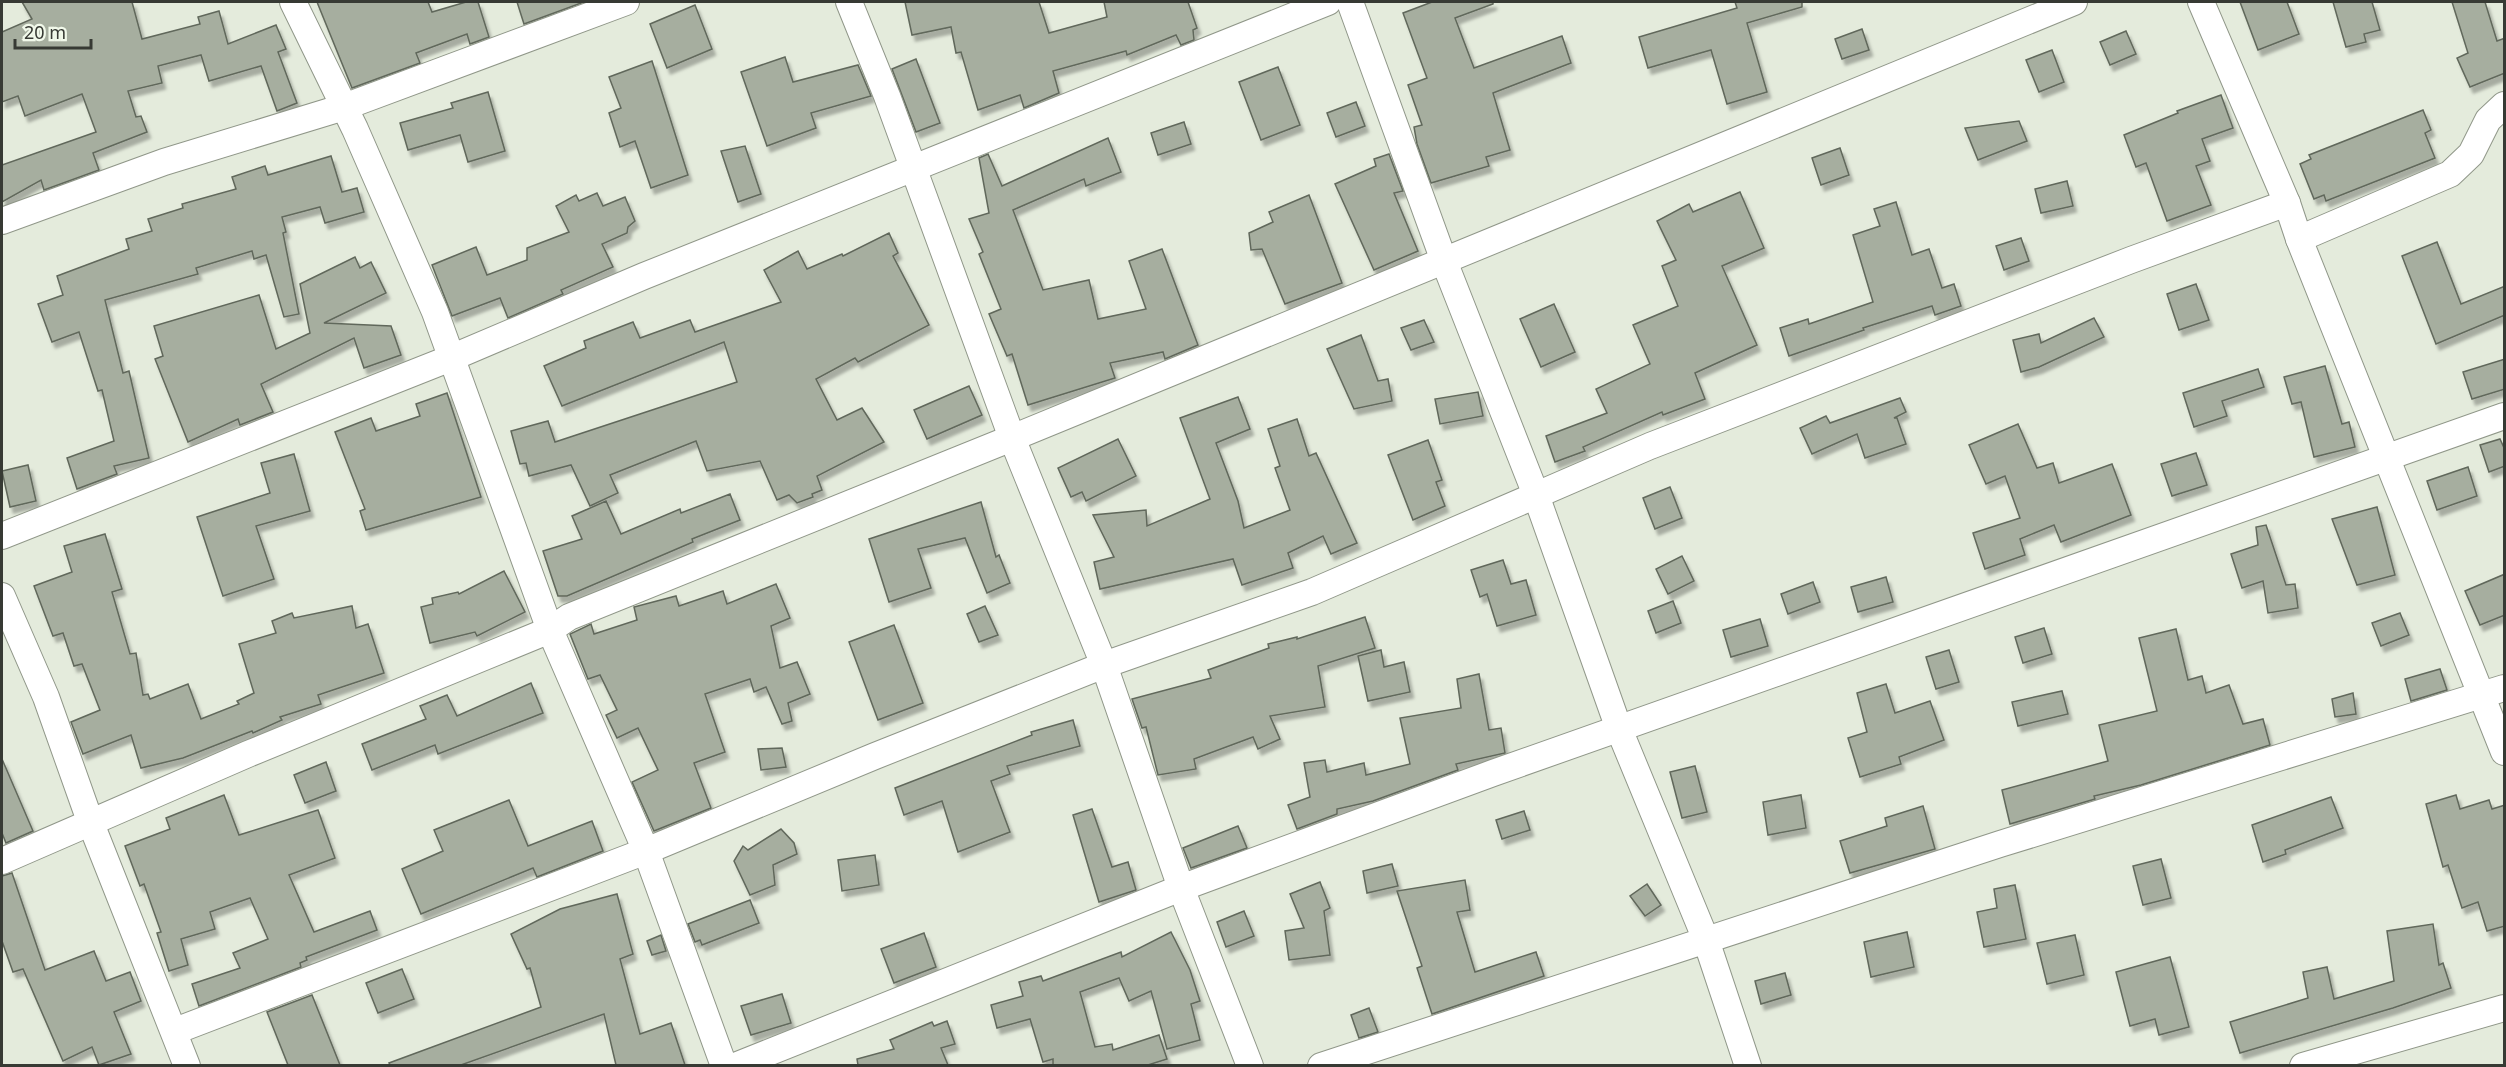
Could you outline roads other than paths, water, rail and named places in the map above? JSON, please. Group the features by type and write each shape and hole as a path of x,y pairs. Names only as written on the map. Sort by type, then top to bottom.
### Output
{"street":[{"path":"293,2 345,107 435,312 550,630 646,851 724,1065"},
{"path":"2,221 164,162 345,107 626,2"},
{"path":"849,2 1012,438 1104,665 1181,888 1250,1065"},
{"path":"2,536 451,358 912,168 1328,2"},
{"path":"1350,2 1444,261 1536,495 1619,729 1706,940 1748,1065"},
{"path":"2,861 90,821 550,630 569,617 1012,438 2074,2"},
{"path":"2201,2 2287,203 2298,239 2386,459 2493,691 2505,752"},
{"path":"2298,239 2450,174 2471,154 2488,120 2505,105"},
{"path":"175,1031 646,851 874,756 1104,665 1312,592 1673,437 2131,260 2287,203"},
{"path":"735,1065 1181,888 1619,729 2505,416"},
{"path":"2,596 46,697 90,821 187,1065"},
{"path":"1321,1065 2000,844 2493,691"},
{"path":"2303,1065 2505,1008"}]}
